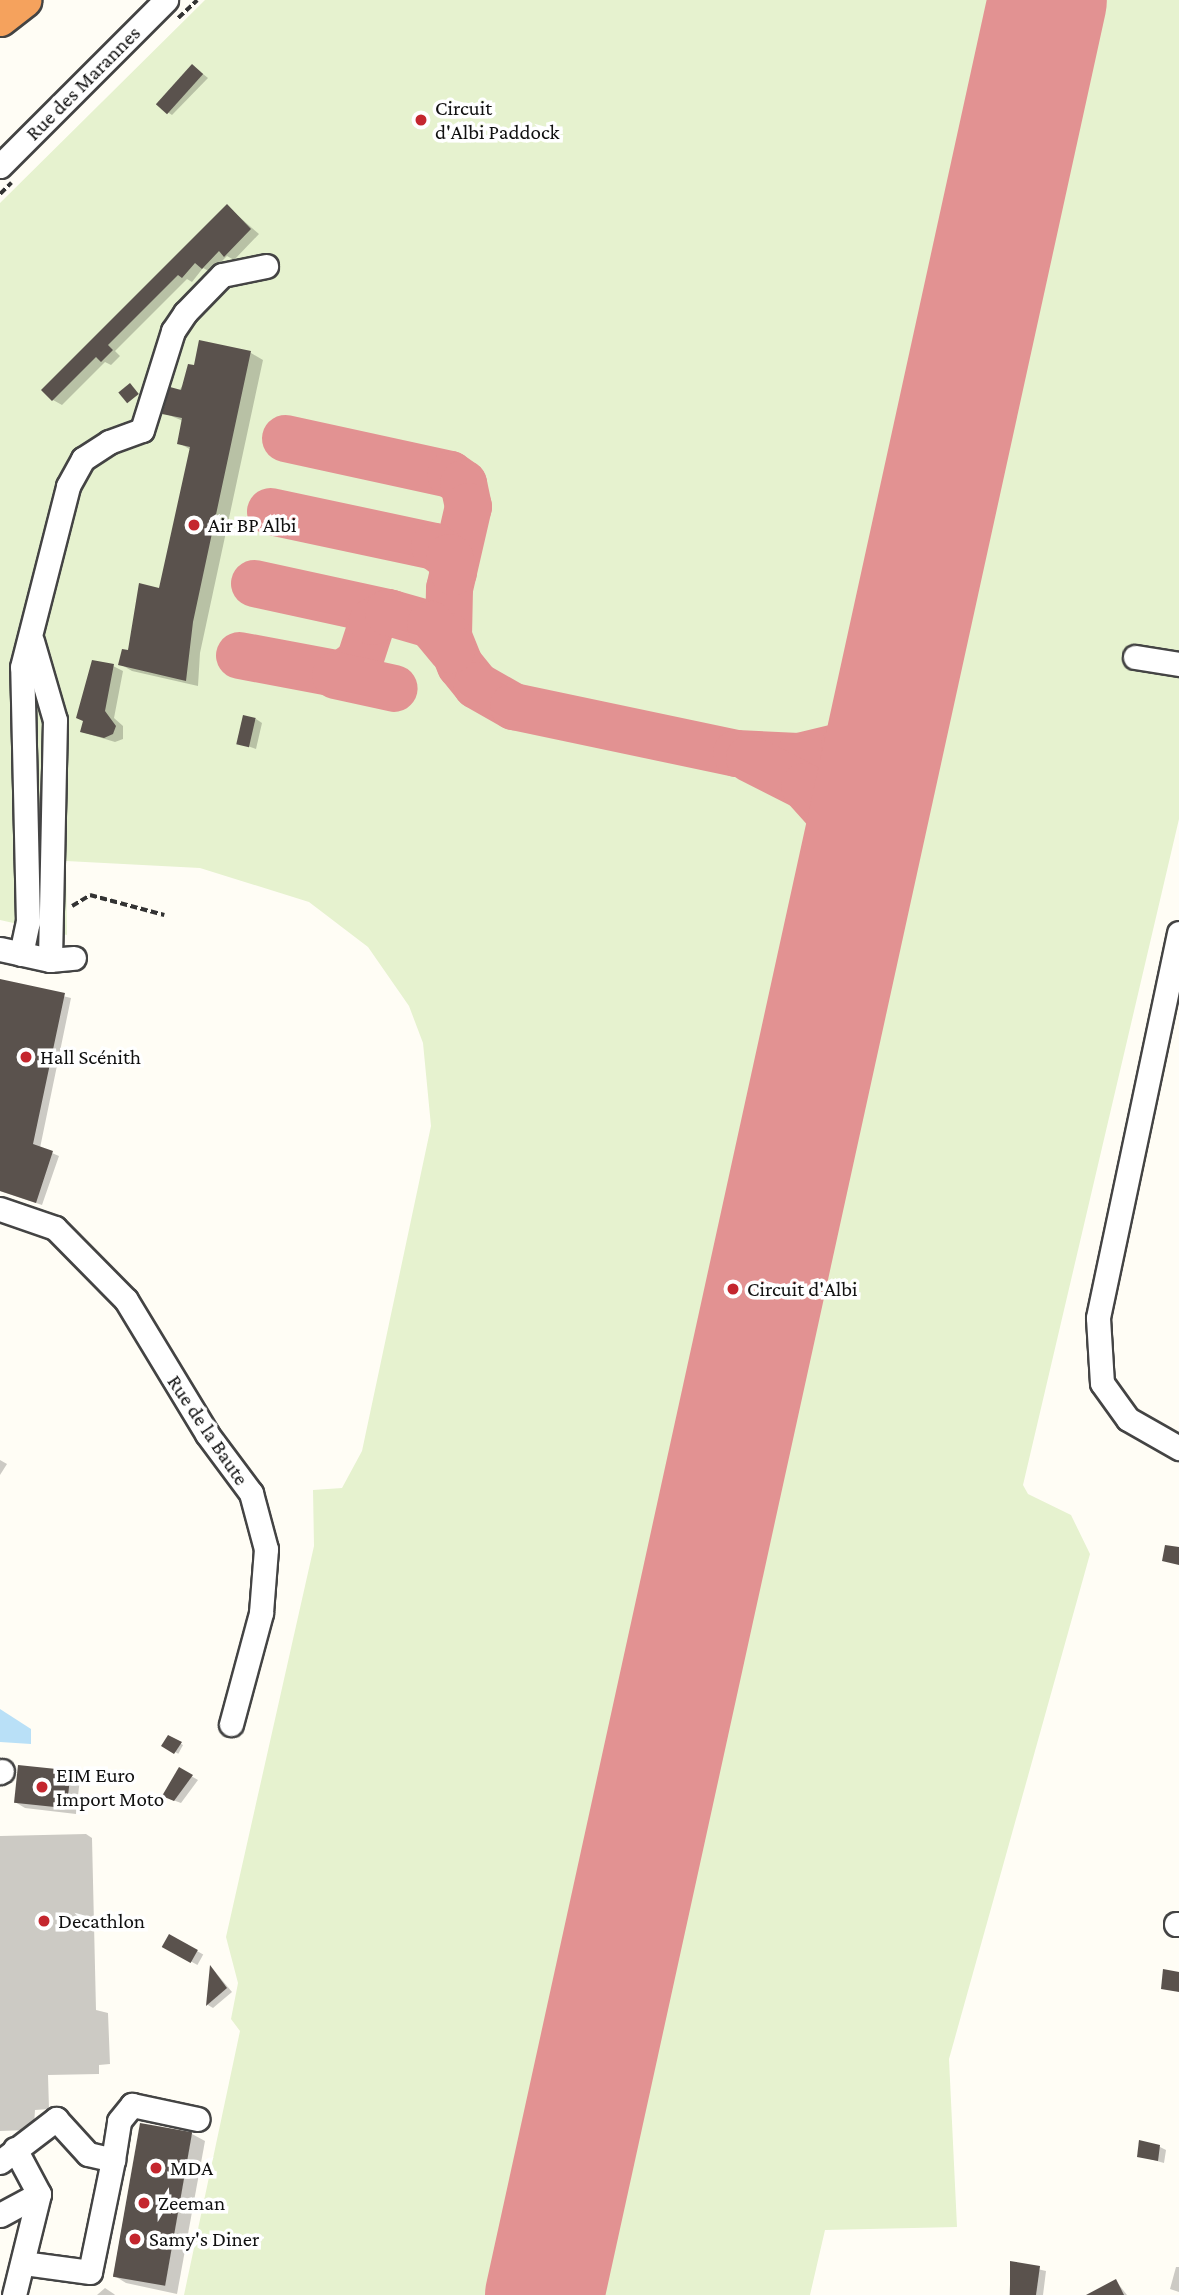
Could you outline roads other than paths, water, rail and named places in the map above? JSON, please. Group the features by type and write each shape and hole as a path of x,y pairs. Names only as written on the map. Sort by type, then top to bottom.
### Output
{"highway":[{"path":"0,19 24,0"}],"street":[{"name":"Rue des Marannes","path":"0,166 166,0"},
{"path":"74,958 50,960 10,952 28,922 22,667 76,467 109,442 142,430 173,331 185,313 222,275 266,266"},
{"path":"32,630 34,659 55,720 50,960"},
{"path":"1135,657 1179,664"},
{"path":"1179,933 1098,1318 1102,1383 1128,1419 1179,1448"},
{"name":"Rue de la Baute","path":"0,1209 55,1228 126,1300 207,1434 251,1493 266,1549 261,1613 231,1724"},
{"path":"23,2263 90,2272 119,2121 132,2105 198,2119"},
{"path":"39,2194 7,2156 56,2119 88,2154 113,2160"},
{"path":"0,2215 39,2194"},
{"path":"14,2295 39,2194"}],"water":[{"path":"0,1709 31,1729 31,1744 0,1742"}],"place":[{"name":"Circuit d'Albi Paddock","path":"421,120"},
{"name":"Air BP Albi","path":"194,525"},
{"name":"Hall Scénith","path":"26,1057"},
{"name":"Circuit d'Albi","path":"733,1289"},
{"name":"EIM Euro Import Moto","path":"42,1787"},
{"name":"Decathlon","path":"44,1921"},
{"name":"MDA","path":"156,2168"},
{"name":"Zeeman","path":"144,2203"},
{"name":"Samy's Diner","path":"135,2239"}]}
